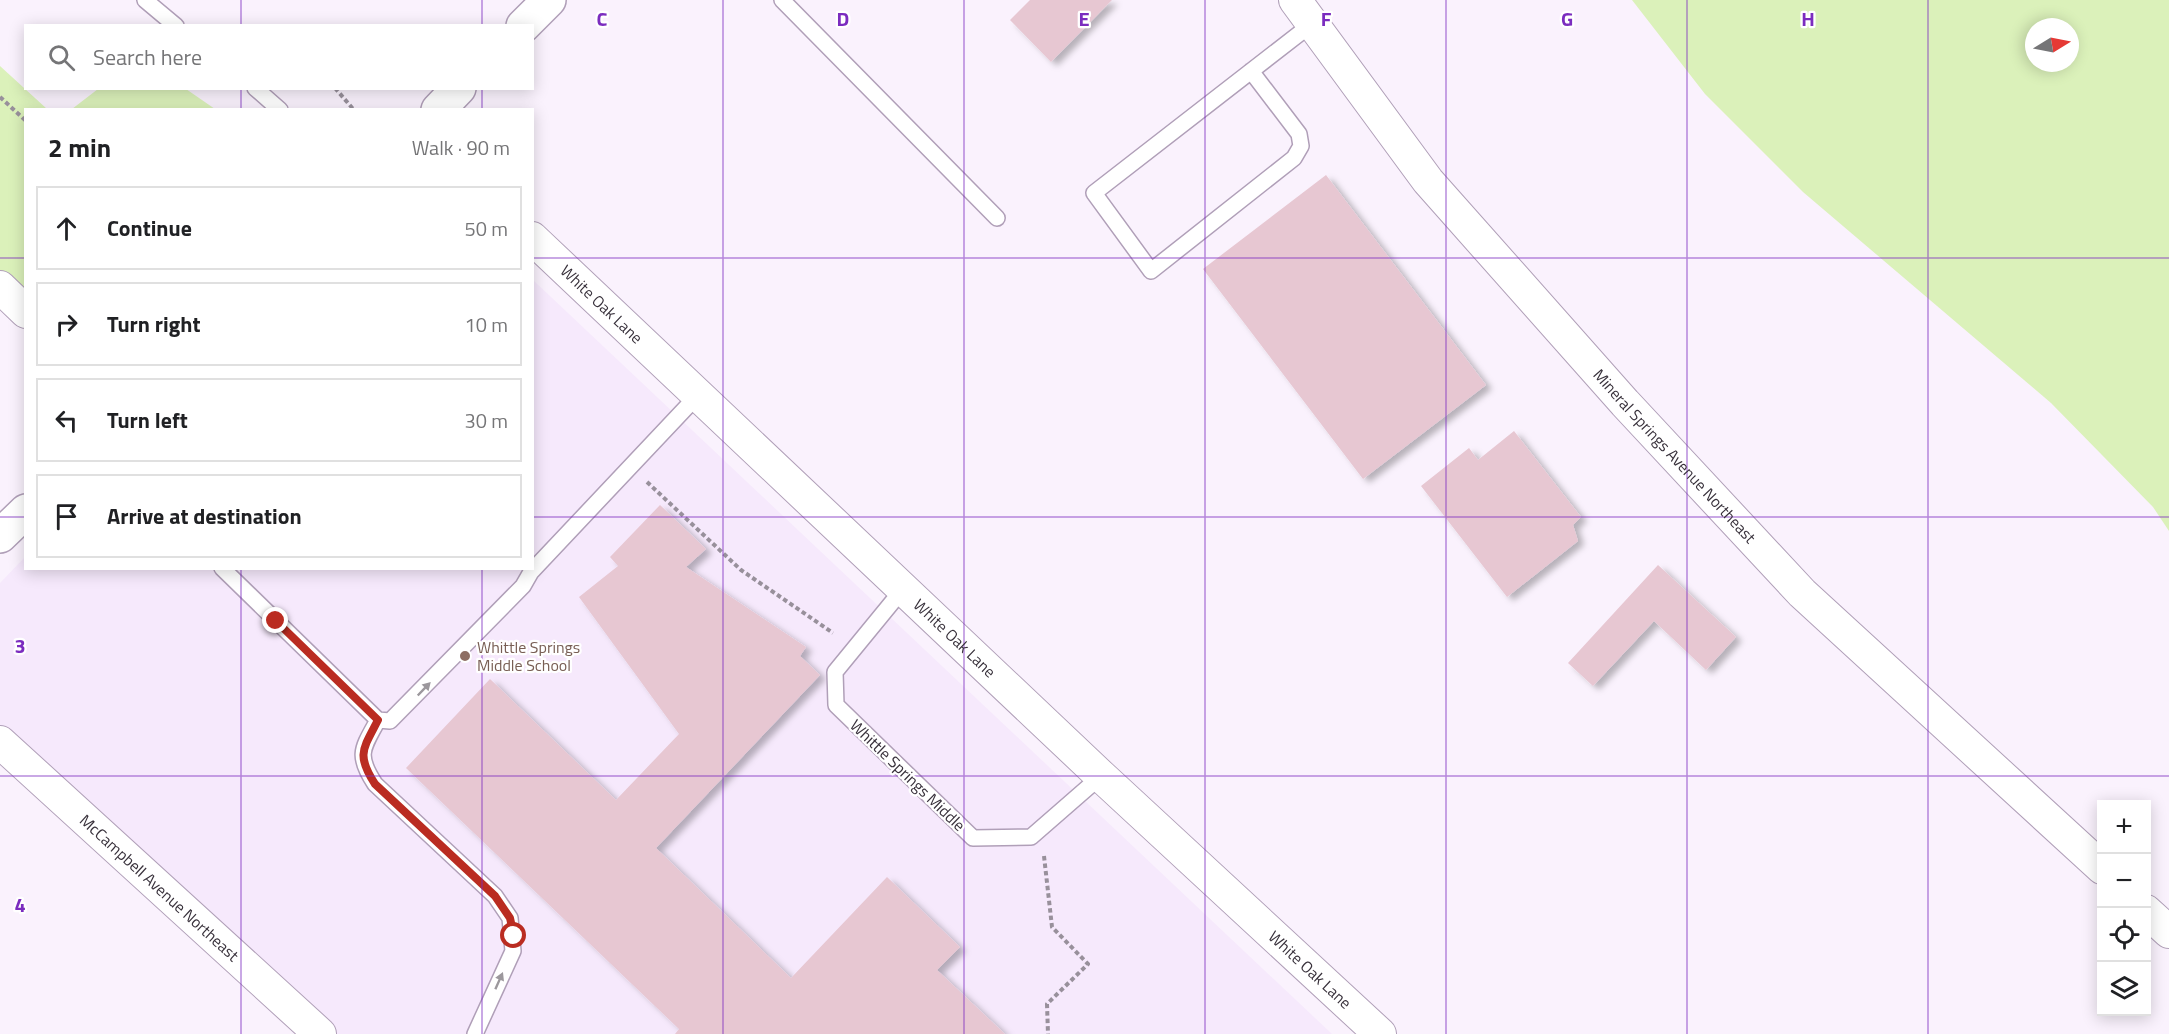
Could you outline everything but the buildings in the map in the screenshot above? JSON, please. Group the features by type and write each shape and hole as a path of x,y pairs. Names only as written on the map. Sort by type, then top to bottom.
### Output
{"street":[{"path":"525,24 549,0"},
{"name":"Mineral Springs Avenue Northeast","path":"1304,12 1428,181 1633,411 1802,593 2097,863"},
{"path":"440,108 457,90"},
{"name":"White Oak Lane","path":"534,240 1101,776 1380,1034"},
{"path":"0,287 24,310"},
{"path":"0,536 24,513"},
{"name":"McCampbell Avenue Northeast","path":"0,742 320,1034"},
{"path":"2151,916 2169,932"}],"lane":[{"path":"145,0 174,24"},
{"path":"782,0 997,218"},
{"path":"1251,71 1299,134 1301,146 1294,158 1151,271 1094,193 1251,71 1304,12"},
{"path":"257,90 278,108"},
{"path":"534,566 698,394"},
{"path":"224,570 378,720 390,721 523,586 530,570"},
{"name":"Whittle Springs Middle","path":"903,589 834,672 836,705 973,838 1030,837 1101,776"},
{"path":"378,720 363,747 363,765 375,784 495,896 510,918 514,936 513,951 475,1034"}],"path":[{"path":"337,90 352,108"},
{"path":"0,97 24,119"},
{"path":"647,481 741,570 833,633"},
{"path":"1041,828 1052,927 1088,964 1047,1004 1048,1034"}],"shaded area":[{"name":"Whittle Springs Middle School","path":"534,281 1332,1034 314,1034 0,729 0,583 24,558 24,570 534,570"}],"green space":[{"path":"1632,0 2169,0 2169,531 2153,507 2051,403 1803,192 1705,94"},
{"path":"0,66 46,108 24,108 24,296 0,271"},
{"path":"97,90 187,90 214,108 73,108"}],"place":[{"name":"Whittle Springs Middle School","path":"465,656"}],"route":[{"path":"276,621 378,720 363,747 363,765 375,784 495,896 510,918 514,936"}]}
